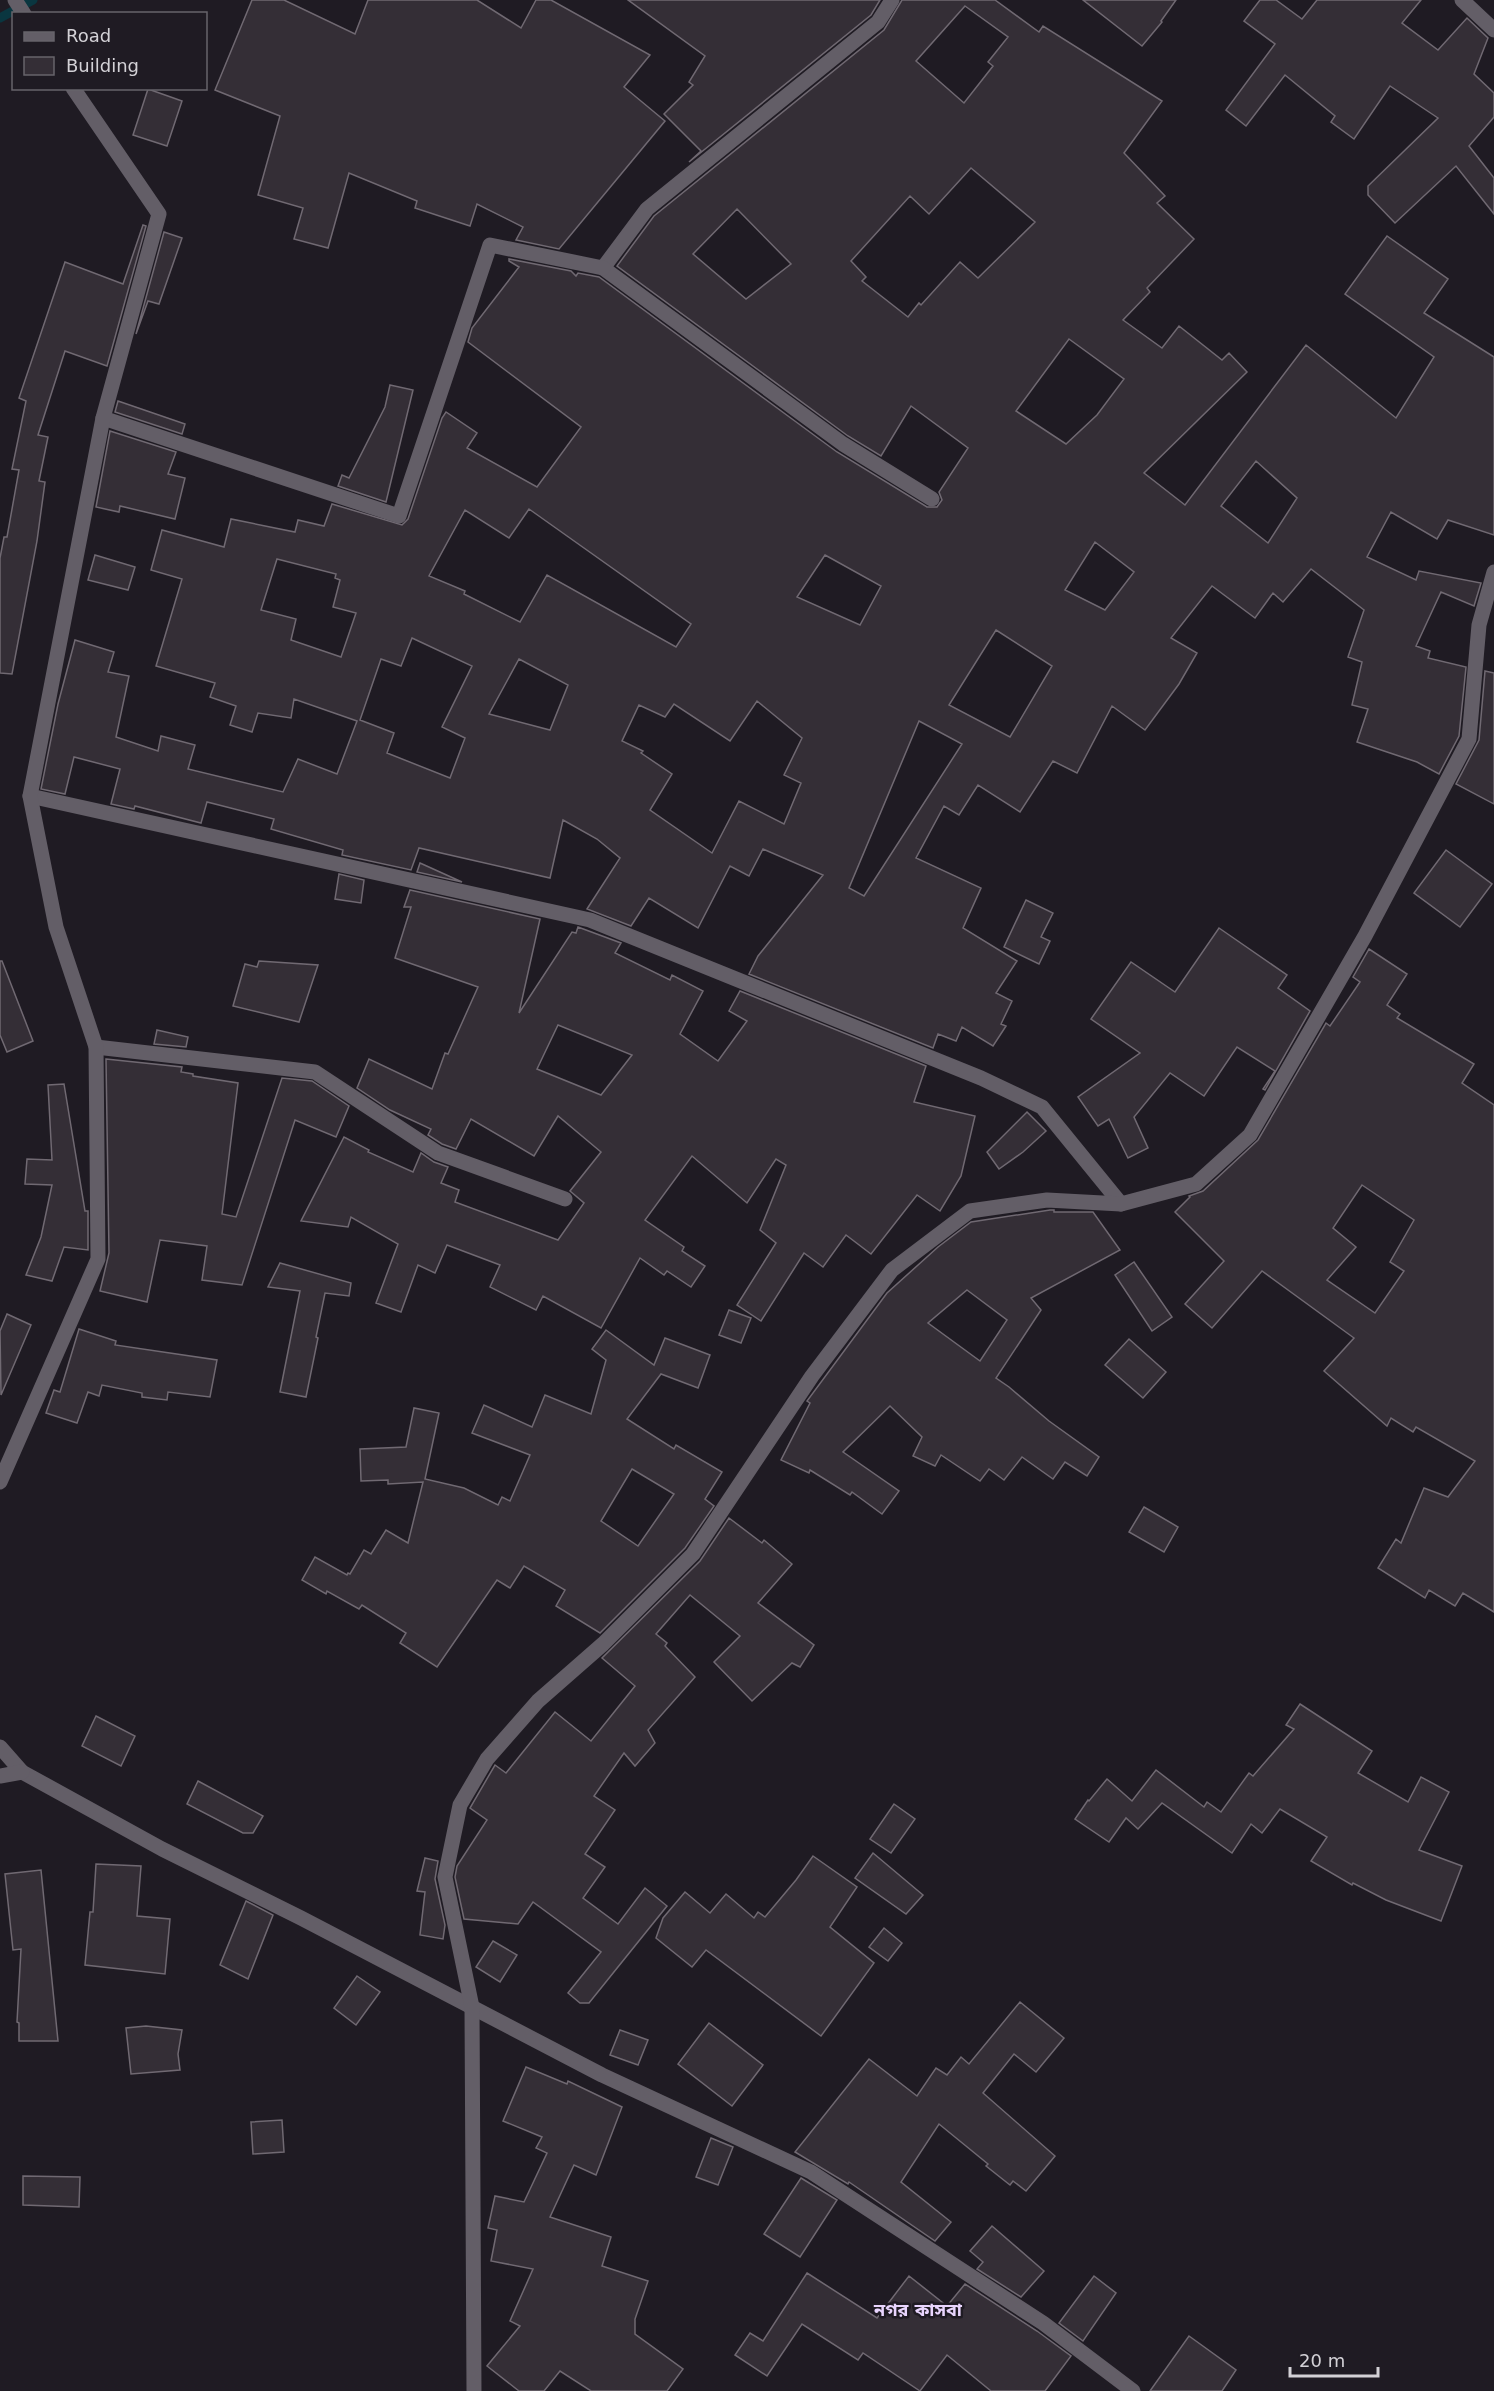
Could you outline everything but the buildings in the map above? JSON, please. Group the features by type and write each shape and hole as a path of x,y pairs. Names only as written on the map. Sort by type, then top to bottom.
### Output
{"street":[{"path":"603,268 647,209 878,22 892,0"},
{"path":"1462,0 1494,30"},
{"path":"0,1482 98,1259 96,1047 56,927 30,796 103,418 159,214 74,90"},
{"path":"103,418 399,516 490,245 603,268 843,444 932,499"},
{"path":"474,2391 472,2007 445,1877 460,1805 487,1759 538,1701 603,1644 693,1554 812,1376 892,1270 970,1211 1047,1200 1121,1204 1196,1184 1250,1135 1365,936 1469,740 1479,625 1494,572"},
{"path":"30,796 590,920 981,1078 1042,1107 1121,1204"},
{"path":"96,1047 315,1072 438,1153 565,1199"},
{"path":"0,1746 22,1772 162,1849 602,2075 811,2172 1043,2323 1133,2391"},
{"path":"0,1776 22,1772"}],"waterway":[{"path":"0,18 33,0"}],"district":[{"name":"নগর কাসবা","path":"918,2310"}]}
